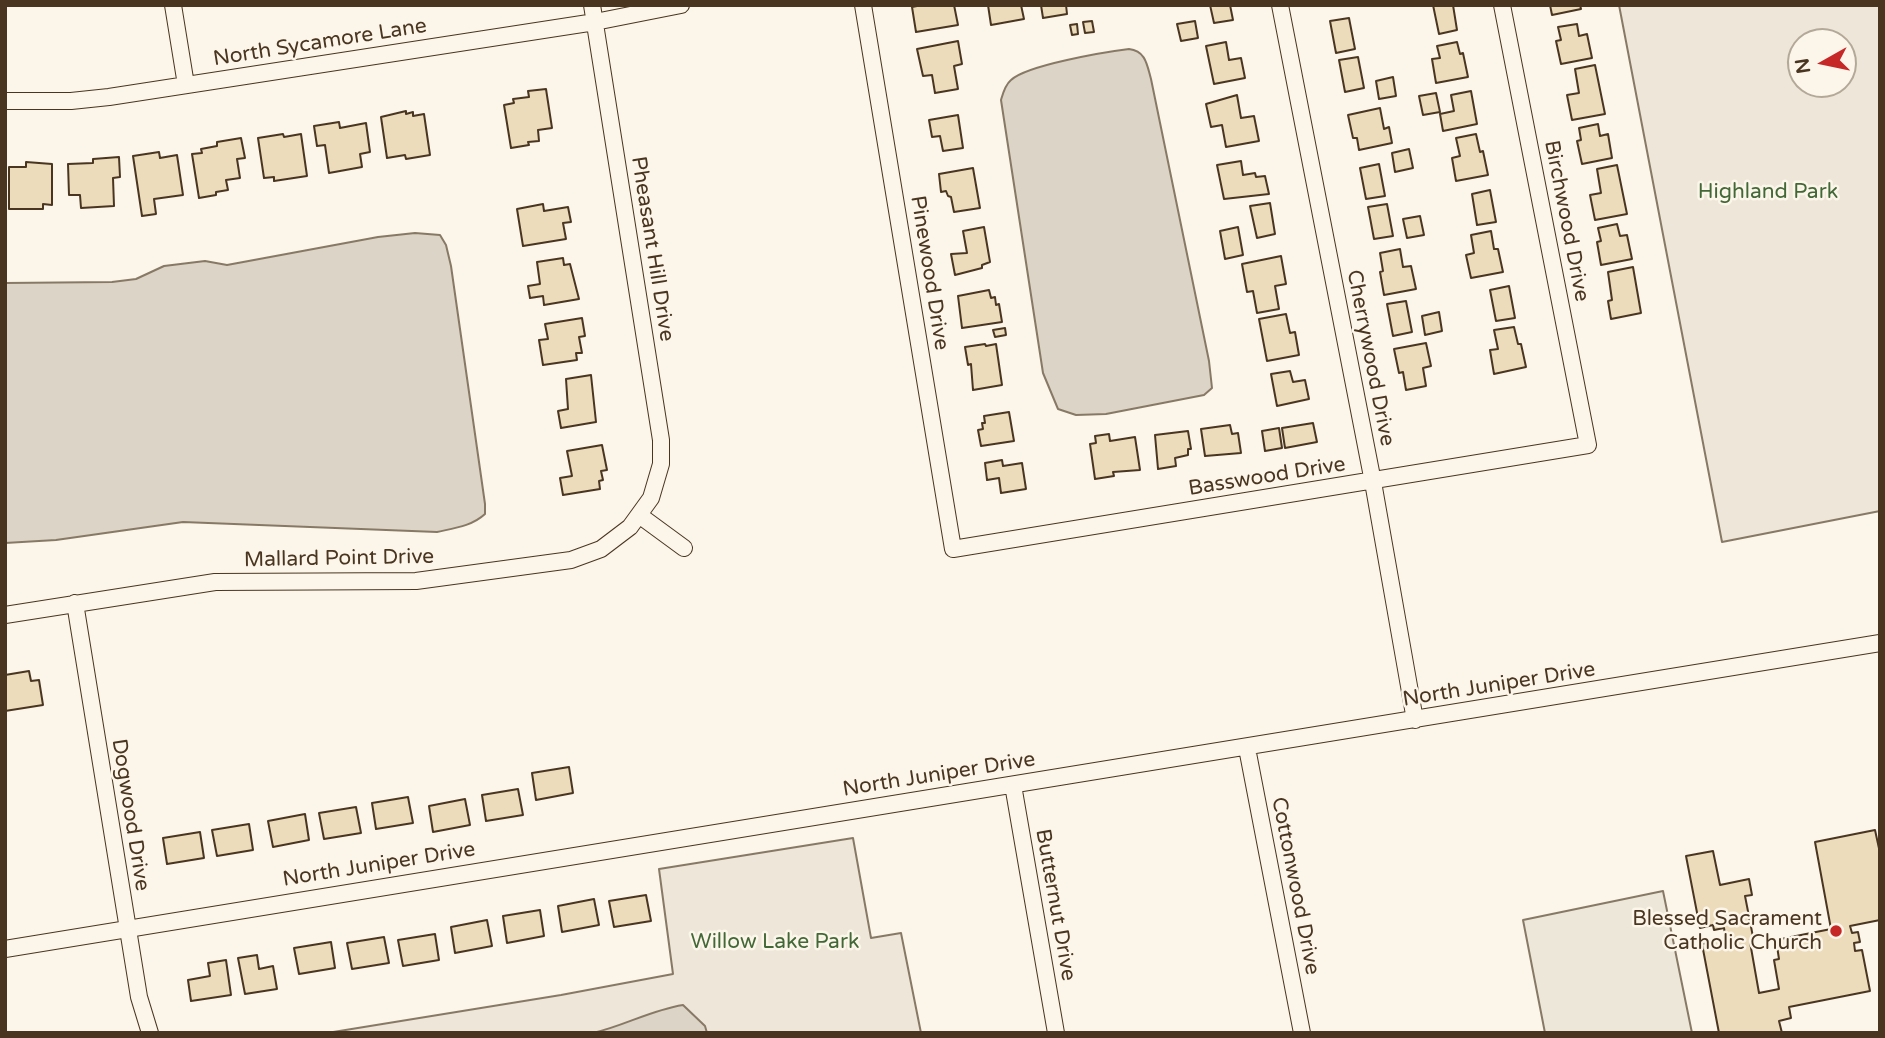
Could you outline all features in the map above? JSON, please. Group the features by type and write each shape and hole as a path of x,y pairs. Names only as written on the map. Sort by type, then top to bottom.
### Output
{"street":[{"path":"173,5 186,85"},
{"name":"Pheasant Hill Drive","path":"592,5 661,440 661,464 651,498"},
{"name":"North Sycamore Lane","path":"5,101 71,101 186,85 595,22 681,5"},
{"name":"Pinewood Drive","path":"863,5 953,549"},
{"name":"Cherrywood Drive","path":"1279,5 1373,482 1415,720"},
{"name":"Birchwood Drive","path":"1502,5 1588,445"},
{"name":"Basswood Drive","path":"953,549 1588,445"},
{"name":"Mallard Point Drive","path":"5,615 215,582 416,582 571,560 601,549 630,527 651,498"},
{"path":"639,515 684,548"},
{"name":"Dogwood Drive","path":"75,603 139,997 150,1033"},
{"name":"North Juniper Drive","path":"5,949 1880,643"},
{"name":"Cottonwood Drive","path":"1247,748 1302,1033"},
{"name":"Butternut Drive","path":"1013,785 1056,1033"}],"green space":[{"name":"Highland Park","path":"1619,5 1880,5 1880,511 1722,542"},
{"name":"Willow Lake Park","path":"853,838 871,938 901,933 921,1033 327,1033 673,974 659,869"}],"shaded area":[{"path":"1129,49 1142,56 1151,79 1209,361 1212,388 1204,395 1106,414 1076,415 1058,409 1043,373 1001,100 1011,80 1020,74 1067,60"},
{"path":"415,233 440,235 446,245 451,266 485,504 485,514 480,518 463,526 437,532 183,522 56,540 5,543 5,283 112,282 136,279 164,266 205,261 227,265 378,237"},
{"path":"1663,891 1692,1033 1545,1033 1523,920"},
{"path":"683,1005 705,1026 707,1033 593,1033 660,1010"}],"building":[{"path":"954,5 958,25 916,32 912,7"},
{"path":"988,5 1021,5 1024,19 991,25"},
{"path":"1041,5 1066,5 1067,14 1043,18"},
{"path":"1210,5 1230,5 1233,20 1214,23"},
{"path":"1433,5 1453,5 1457,30 1439,34"},
{"path":"1550,5 1580,5 1581,9 1552,15"},
{"path":"1349,18 1355,49 1336,53 1330,21"},
{"path":"1092,21 1094,32 1085,33 1083,22"},
{"path":"1195,21 1198,38 1181,41 1177,24"},
{"path":"1077,24 1078,34 1072,35 1070,25"},
{"path":"1577,24 1579,36 1587,34 1592,58 1561,64 1556,41 1561,40 1558,27"},
{"path":"958,41 962,64 954,66 958,89 935,93 932,75 923,76 917,49"},
{"path":"1226,42 1229,60 1241,58 1245,78 1214,84 1206,46"},
{"path":"1457,42 1460,54 1463,53 1468,77 1436,83 1432,59 1440,58 1437,46"},
{"path":"1358,57 1364,88 1345,92 1339,60"},
{"path":"1595,65 1605,114 1572,120 1567,95 1579,93 1575,69"},
{"path":"1393,77 1396,96 1379,99 1376,81"},
{"path":"546,89 552,128 538,130 539,141 511,148 504,105 514,103 513,99 529,97 528,91"},
{"path":"1471,91 1477,124 1443,131 1440,114 1454,111 1451,95"},
{"path":"1436,93 1440,112 1423,115 1419,96"},
{"path":"1237,95 1241,118 1254,116 1259,141 1226,147 1222,125 1211,127 1206,104"},
{"path":"1380,108 1384,129 1389,127 1392,143 1359,150 1357,138 1353,138 1348,115"},
{"path":"406,111 406,114 413,112 413,116 424,114 430,155 406,159 405,155 387,158 381,117"},
{"path":"958,115 963,148 943,151 940,136 932,137 929,120"},
{"path":"339,122 340,128 366,123 370,152 360,154 362,167 329,173 325,145 317,146 314,126"},
{"path":"1598,124 1600,136 1608,134 1612,158 1582,164 1577,141 1581,140 1579,128"},
{"path":"283,134 284,137 301,134 307,176 274,181 274,177 264,178 258,138"},
{"path":"1476,134 1488,175 1456,181 1452,158 1460,156 1456,138"},
{"path":"241,138 245,158 237,159 240,178 226,180 228,190 199,198 192,154 217,146 217,142"},
{"path":"1409,149 1413,168 1395,172 1392,153"},
{"path":"159,152 160,158 177,155 183,195 154,199 156,214 142,216 133,156"},
{"path":"119,157 120,177 113,178 114,206 81,208 80,195 69,195 68,164 93,163 93,159"},
{"path":"1241,161 1243,175 1255,173 1256,177 1265,176 1269,194 1224,199 1217,165"},
{"path":"26,162 52,164 52,205 43,204 43,209 9,209 9,167 26,167"},
{"path":"1379,164 1385,196 1366,199 1360,168"},
{"path":"1617,165 1627,214 1595,220 1590,195 1601,193 1597,169"},
{"path":"973,168 980,208 954,212 951,197 946,191 941,192 939,174"},
{"path":"1490,190 1496,222 1477,225 1472,194"},
{"path":"1270,203 1275,234 1257,238 1250,206"},
{"path":"543,204 544,211 568,207 571,222 563,223 566,239 523,246 517,209"},
{"path":"1387,204 1393,236 1374,239 1368,207"},
{"path":"1420,216 1424,235 1407,238 1403,219"},
{"path":"1617,224 1620,236 1627,235 1632,259 1601,265 1597,242 1601,241 1598,228"},
{"path":"984,227 990,262 982,265 982,268 955,275 951,254 967,253 963,231"},
{"path":"1238,227 1243,255 1225,259 1220,231"},
{"path":"1491,231 1494,249 1498,249 1503,272 1471,278 1466,255 1474,253 1471,235"},
{"path":"1400,249 1403,267 1411,266 1416,289 1384,295 1380,253"},
{"path":"1281,256 1286,284 1275,286 1279,309 1257,313 1253,291 1247,292 1242,264"},
{"path":"563,258 564,265 570,264 579,299 544,305 543,296 530,298 528,286 540,284 537,262"},
{"path":"1633,267 1641,313 1611,319 1608,301 1612,300 1608,272"},
{"path":"1509,286 1515,318 1496,321 1490,290"},
{"path":"989,290 991,298 995,297 996,305 999,304 1002,322 962,328 958,296"},
{"path":"1406,301 1412,332 1393,336 1387,304"},
{"path":"1439,312 1442,331 1425,335 1422,316"},
{"path":"1286,314 1290,333 1295,332 1299,355 1267,361 1259,319"},
{"path":"582,318 585,336 579,337 582,353 576,353 577,360 543,365 539,340 548,339 545,324"},
{"path":"1514,327 1526,367 1494,374 1490,350 1498,349 1494,330"},
{"path":"1005,328 1006,335 995,337 993,330"},
{"path":"1426,343 1431,366 1423,368 1426,386 1406,390 1403,372 1399,373 1394,349"},
{"path":"996,344 1002,385 973,390 971,364 968,365 965,347"},
{"path":"1290,371 1293,382 1305,380 1309,399 1277,406 1271,374"},
{"path":"591,375 596,422 561,428 558,411 568,409 566,379"},
{"path":"1009,412 1014,441 981,446 978,430 983,429 984,416"},
{"path":"1313,423 1317,442 1285,448 1282,428"},
{"path":"1230,425 1232,434 1238,433 1241,453 1205,456 1201,429"},
{"path":"1279,428 1282,448 1265,451 1262,431"},
{"path":"1188,431 1191,449 1188,449 1188,455 1175,458 1176,466 1158,469 1155,435"},
{"path":"1109,434 1110,441 1135,437 1140,470 1113,472 1114,476 1095,479 1090,444 1096,443 1095,436"},
{"path":"602,445 607,470 601,471 603,480 599,481 600,489 563,495 560,478 572,476 567,451"},
{"path":"1002,460 1003,466 1022,463 1026,489 1001,493 999,478 987,480 985,463"},
{"path":"29,671 31,681 39,680 43,705 5,711 5,675"},
{"path":"569,767 573,793 536,800 532,773"},
{"path":"518,789 523,815 486,821 482,795"},
{"path":"408,797 413,823 376,829 372,803"},
{"path":"465,799 470,825 433,832 429,806"},
{"path":"356,807 361,833 324,839 319,813"},
{"path":"305,814 309,840 273,847 268,821"},
{"path":"249,824 253,850 217,856 212,830"},
{"name":"Blessed Sacrament Catholic Church","path":"1875,830 1880,853 1880,920 1850,926 1852,933 1858,932 1860,942 1854,943 1855,951 1862,950 1870,991 1789,1007 1791,1018 1779,1021 1782,1033 1719,1033 1702,944 1726,939 1724,928 1714,930 1713,925 1700,928 1686,856 1713,851 1720,885 1749,879 1752,895 1745,896 1754,942 1750,942 1759,993 1779,989 1774,960 1779,959 1776,940 1831,929 1815,842"},
{"path":"200,832 204,858 167,864 163,838"},
{"path":"646,895 651,921 614,927 609,901"},
{"path":"594,899 599,925 562,932 558,906"},
{"path":"540,910 544,936 507,943 503,916"},
{"path":"487,920 492,946 455,953 451,927"},
{"path":"435,934 439,960 403,966 398,940"},
{"path":"384,937 389,963 352,969 347,943"},
{"path":"331,942 335,968 299,974 294,948"},
{"path":"257,955 259,969 273,966 277,989 245,994 238,958"},
{"path":"226,960 231,995 191,1001 188,980 210,976 208,963"}],"place":[{"name":"Blessed Sacrament Catholic Church","path":"1836,931"}]}
